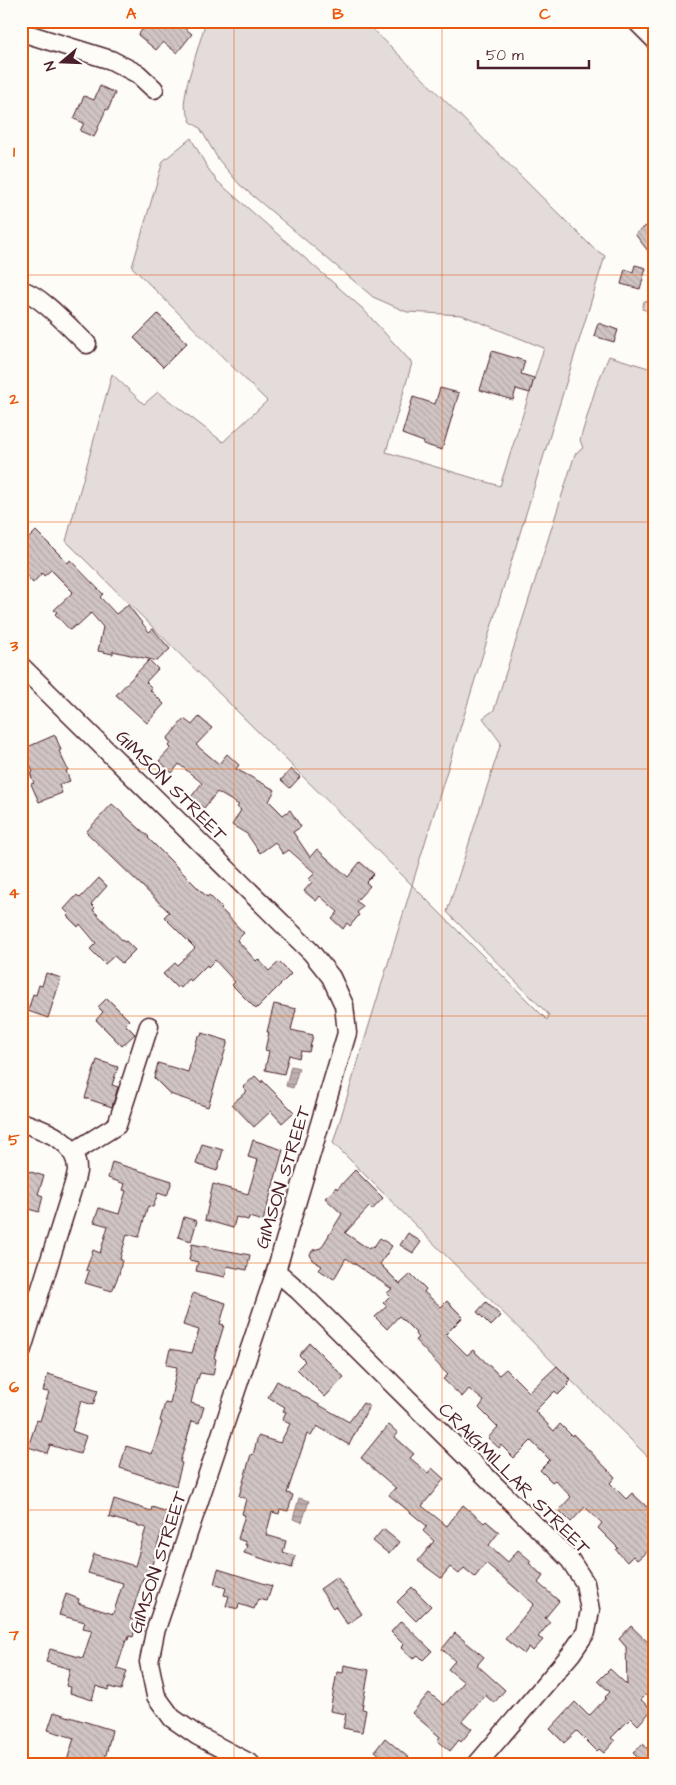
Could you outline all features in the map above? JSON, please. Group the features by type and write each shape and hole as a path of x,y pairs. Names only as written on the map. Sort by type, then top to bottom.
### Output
{"street":[{"path":"636,21 655,40"},
{"path":"21,32 111,60 138,74 154,89"},
{"path":"21,290 29,292 87,344"},
{"name":"GIMSON STREET","path":"21,666 311,952 331,977 344,1005 347,1033 276,1271 155,1632 149,1662 156,1696 172,1718 198,1736 251,1764"},
{"path":"72,1153 117,1125 149,1026"},
{"path":"21,1122 50,1133 63,1141 72,1153 77,1169 23,1343"},
{"name":"CRAIGMILLAR STREET","path":"276,1271 299,1291 570,1560 585,1583 590,1610 586,1632 572,1654 477,1764"}],"shaded area":[{"path":"206,21 365,21 593,248 605,256 412,885 66,541 112,374 144,404 158,392 223,442 267,401 132,267 163,161 191,138 217,181 362,308 412,363 386,452 500,486 544,348 462,315 407,312 373,297 240,185 218,159 200,128 191,122 184,104 187,84"},
{"path":"644,301 655,303 655,313 642,309"},
{"path":"609,356 655,370 655,1464 333,1143 412,885 547,1020 549,1015 447,912 501,743 483,718 494,710 575,454 583,448 580,440 596,387"},
{"path":"291,1066 299,1068 293,1088 286,1086"},
{"path":"299,1498 309,1501 302,1522 293,1519"}],"building":[{"path":"149,21 176,21 192,34 177,53 163,42 156,50 138,35"},
{"path":"100,86 115,93 94,137 80,131 84,123 74,119 84,96 94,100"},
{"path":"646,226 655,236 655,260 635,234"},
{"path":"635,265 646,268 640,289 621,284 625,269 633,272"},
{"path":"158,314 187,343 163,367 134,338"},
{"path":"598,323 618,330 614,342 594,336"},
{"path":"492,351 525,361 521,374 534,378 530,393 516,389 513,400 480,390"},
{"path":"440,388 459,393 442,450 402,434 413,397 435,404"},
{"path":"36,531 68,563 70,560 103,594 100,597 116,614 128,605 149,632 153,629 170,649 157,661 113,651 113,654 98,651 103,627 91,613 70,630 55,614 57,612 54,610 73,592 51,570 44,576 42,573 33,583 21,571 21,546"},
{"path":"149,660 158,669 146,682 152,688 150,690 164,704 147,723 116,695"},
{"path":"199,717 212,728 196,745 219,764 227,754 239,765 236,769 275,790 269,801 283,815 290,810 301,827 293,832 310,857 317,849 348,877 360,862 374,874 366,882 370,886 356,901 363,906 357,913 359,915 350,926 347,923 343,929 332,919 338,912 320,896 316,901 304,891 312,882 309,879 315,873 289,850 283,854 275,842 260,853 247,834 232,825 241,810 237,807 239,805 217,792 204,808 191,797 202,783 179,764 172,773 159,761 171,748 169,746 171,743 167,739 184,719 192,725"},
{"path":"55,735 61,750 59,751 68,770 66,771 70,781 59,785 62,793 39,802 31,784 34,783 30,773 33,772 23,749"},
{"path":"291,769 300,777 290,788 281,780"},
{"path":"112,804 149,837 207,897 209,895 222,908 244,933 237,940 256,961 258,959 269,971 279,962 291,974 256,1009 232,985 235,982 215,960 208,967 207,965 191,981 189,979 181,988 179,986 177,988 163,974 175,963 177,965 195,948 164,917 169,912 86,832"},
{"path":"99,878 107,886 91,904 95,908 93,910 124,942 126,941 135,950 122,963 114,956 105,964 90,949 96,943 80,924 78,927 67,916 69,914 64,909 77,895 80,898"},
{"path":"46,973 61,978 48,1018 28,1011 33,994 36,995 39,985 42,986"},
{"path":"107,998 129,1020 125,1024 135,1034 122,1046 96,1020 103,1012 98,1007"},
{"path":"274,1004 296,1009 291,1030 313,1035 309,1052 301,1051 299,1058 289,1055 284,1074 265,1070 269,1051 265,1050 269,1032 267,1032"},
{"path":"202,1033 228,1041 208,1107 170,1094 154,1078 158,1063 188,1072 198,1036 201,1036"},
{"path":"97,1060 118,1067 112,1085 118,1087 112,1107 85,1098"},
{"path":"255,1076 262,1083 262,1080 294,1112 282,1123 271,1111 254,1127 232,1104 247,1091 243,1087"},
{"path":"253,1140 283,1150 263,1221 249,1217 248,1220 236,1217 233,1228 205,1220 213,1184 248,1194 258,1160 248,1157"},
{"path":"202,1144 223,1150 217,1171 196,1164"},
{"path":"112,1162 172,1181 167,1196 158,1193 153,1207 148,1206 139,1237 127,1234 120,1259 122,1260 119,1274 112,1291 85,1283 89,1271 86,1270 93,1250 100,1253 108,1226 94,1222 99,1208 119,1214 126,1191 123,1190 125,1184 108,1178"},
{"path":"21,1169 44,1176 38,1194 43,1196 39,1212 21,1207"},
{"path":"355,1170 383,1198 372,1210 369,1207 345,1233 369,1249 371,1246 373,1248 380,1238 392,1246 380,1264 400,1284 411,1274 426,1289 424,1292 441,1307 447,1301 463,1317 446,1334 467,1355 473,1350 499,1375 506,1369 529,1392 557,1366 571,1380 558,1395 555,1391 535,1411 554,1431 560,1424 572,1436 573,1434 615,1477 610,1483 626,1499 632,1493 647,1507 655,1499 655,1545 637,1560 633,1556 627,1562 616,1550 618,1548 598,1528 602,1523 585,1507 571,1522 559,1510 571,1497 555,1480 552,1482 540,1470 550,1460 531,1441 514,1458 501,1445 499,1448 488,1438 498,1427 479,1408 484,1401 469,1389 462,1397 443,1379 448,1375 415,1340 418,1338 416,1333 399,1316 387,1329 375,1317 387,1306 383,1303 390,1296 387,1293 392,1289 346,1258 334,1279 319,1270 322,1266 312,1260 310,1254 313,1250 321,1248 342,1214 325,1198 336,1187 337,1189"},
{"path":"184,1217 197,1221 191,1241 178,1237"},
{"path":"408,1233 421,1242 413,1253 400,1245"},
{"path":"192,1244 250,1255 247,1270 227,1266 225,1277 196,1271 198,1262 189,1260"},
{"path":"193,1293 226,1303 220,1324 224,1325 214,1358 216,1359 213,1375 200,1373 197,1378 191,1403 204,1407 199,1423 192,1421 180,1462 182,1463 176,1486 120,1468 126,1446 152,1454 162,1422 160,1421 165,1403 170,1404 177,1367 166,1365 170,1349 192,1353 199,1330 183,1325"},
{"path":"486,1302 501,1316 491,1326 477,1312"},
{"path":"310,1343 344,1377 325,1397 297,1369 305,1361 299,1355"},
{"path":"48,1374 98,1390 93,1405 81,1401 72,1431 86,1436 80,1454 50,1445 47,1453 28,1447 37,1420 40,1421 49,1392 43,1391"},
{"path":"277,1381 349,1422 363,1403 369,1406 349,1445 317,1426 311,1436 307,1434 287,1493 293,1495 288,1511 280,1509 279,1514 272,1512 266,1535 286,1541 283,1552 295,1556 292,1568 244,1553 247,1545 245,1545 246,1542 238,1539 245,1515 242,1514 246,1499 239,1496 258,1436 280,1443 290,1424 282,1420 286,1412 283,1411 285,1407 268,1397"},
{"path":"389,1425 398,1433 395,1437 414,1454 410,1458 428,1473 432,1468 444,1479 422,1506 447,1526 463,1505 484,1523 486,1521 499,1532 489,1545 508,1562 518,1550 531,1561 529,1563 543,1576 538,1583 559,1601 545,1618 550,1622 538,1637 543,1640 533,1651 529,1647 524,1654 505,1639 534,1604 486,1563 475,1577 464,1568 459,1574 450,1567 441,1578 418,1561 434,1541 423,1531 427,1526 389,1495 395,1488 397,1489 361,1458"},
{"path":"114,1499 151,1511 152,1507 167,1512 148,1579 143,1578 130,1619 137,1621 133,1637 129,1636 128,1640 126,1640 117,1668 127,1671 121,1690 109,1687 108,1690 96,1686 92,1700 70,1693 71,1687 66,1686 70,1669 46,1662 50,1649 83,1658 92,1630 83,1628 85,1622 59,1615 66,1594 79,1599 78,1603 113,1614 123,1583 88,1573 94,1554 135,1566 146,1528 109,1517"},
{"path":"383,1529 399,1542 389,1554 373,1541"},
{"path":"218,1569 272,1586 267,1601 258,1599 254,1609 239,1604 238,1609 226,1606 229,1596 224,1595 226,1588 214,1584"},
{"path":"337,1577 362,1614 347,1624 320,1589"},
{"path":"412,1587 431,1606 416,1621 397,1602"},
{"path":"401,1621 432,1651 423,1660 418,1655 413,1659 401,1648 404,1645 391,1632"},
{"path":"631,1626 655,1649 655,1686 641,1700 652,1710 638,1725 631,1718 611,1738 615,1741 604,1753 599,1749 597,1751 577,1731 564,1743 550,1729 575,1702 589,1716 610,1692 598,1681 610,1669 627,1685 626,1647 619,1639"},
{"path":"455,1633 484,1657 477,1665 505,1690 494,1703 485,1695 462,1721 472,1729 450,1751 437,1740 440,1737 412,1713 429,1693 444,1705 464,1682 448,1669 455,1661 442,1649"},
{"path":"344,1665 369,1670 362,1709 366,1710 362,1732 343,1728 346,1714 330,1711 337,1672 343,1673"},
{"path":"54,1712 112,1730 104,1763 91,1759 90,1764 66,1764 74,1738 48,1730"},
{"path":"385,1738 416,1764 390,1764 375,1751"},
{"path":"643,1744 655,1756 655,1764 644,1764 633,1753"}]}
